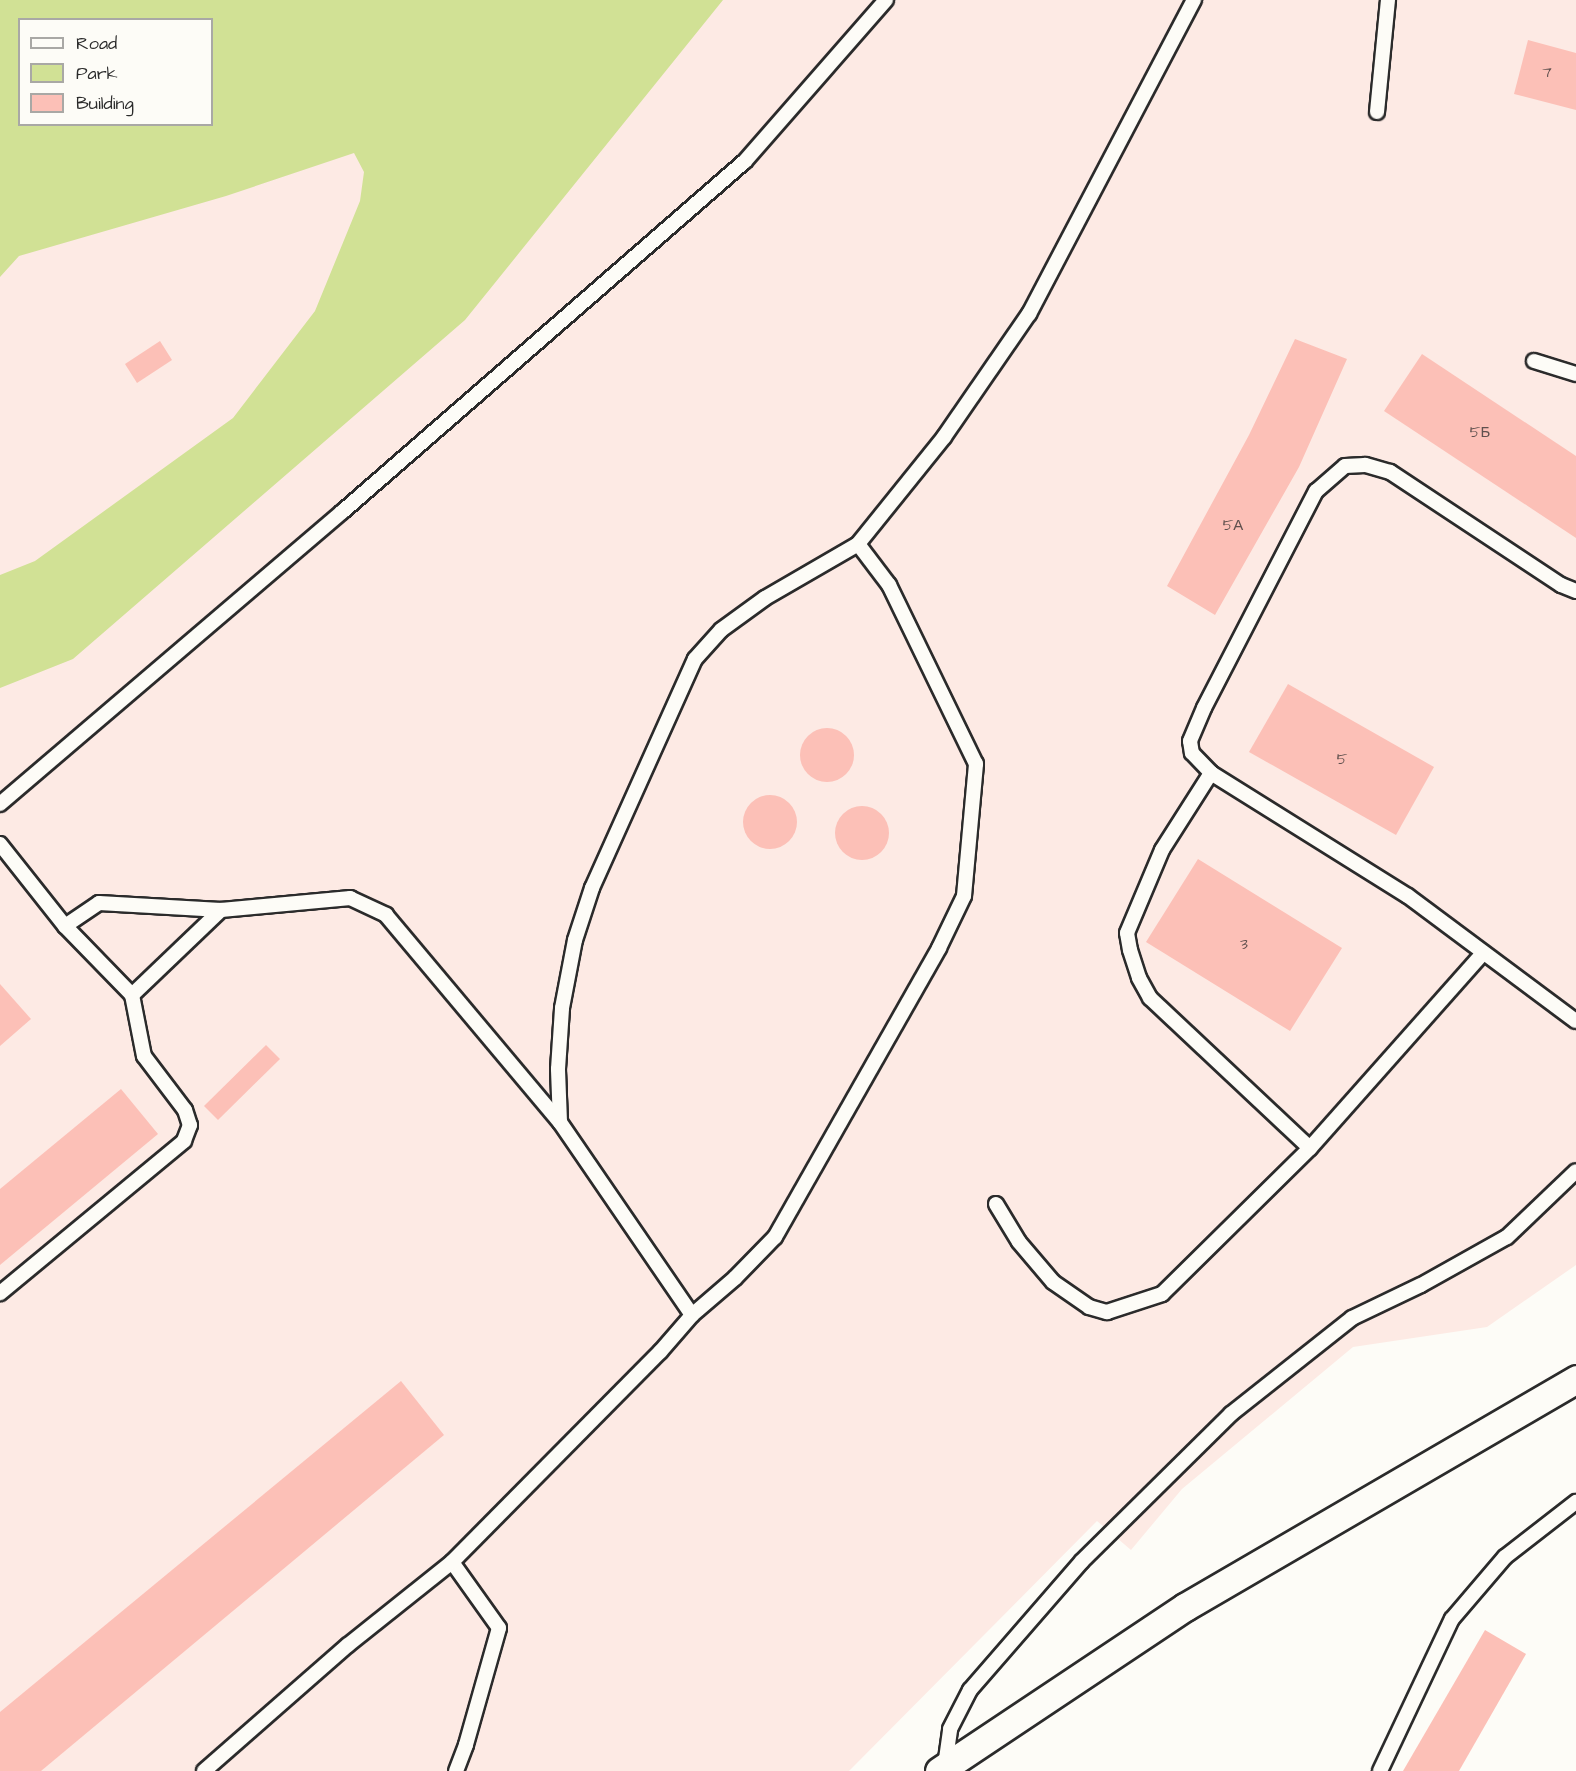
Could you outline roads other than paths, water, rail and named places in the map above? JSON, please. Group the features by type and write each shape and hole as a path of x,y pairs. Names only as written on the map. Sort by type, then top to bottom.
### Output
{"street":[{"path":"942,1768 1185,1608 1576,1379"}],"lane":[{"path":"0,804 342,512 745,161 886,0"},
{"path":"560,1122 558,1069 562,1008 575,939 592,888 695,659 721,630 765,598 858,544 944,437 1029,314 1194,0"},
{"path":"1377,112 1388,0"},
{"path":"1534,361 1576,374"},
{"path":"1576,591 1561,585 1390,472 1365,465 1345,466 1316,490 1204,708 1190,741 1192,753 1211,773 1408,896 1576,1021"},
{"path":"204,1771 313,1674 452,1562 660,1352 692,1315 735,1278 775,1237 939,948 964,896 976,764 889,585 858,544"},
{"path":"1211,773 1162,850 1127,933 1130,950 1139,978 1150,998 1310,1148"},
{"path":"0,844 65,926 132,995 144,1056 185,1110 190,1125 184,1141 0,1293"},
{"path":"65,926 99,903 221,910 350,898 386,915 560,1122 692,1315"},
{"path":"132,995 221,910"},
{"path":"996,1203 1019,1242 1053,1282 1089,1307 1107,1312 1162,1294 1310,1148 1484,953"},
{"path":"942,1768 950,1729 970,1690 1082,1561 1231,1414 1352,1318 1422,1285 1507,1237 1576,1171"},
{"path":"1380,1771 1452,1619 1505,1557 1576,1502"},
{"path":"452,1562 500,1628 466,1745 456,1771"}]}
